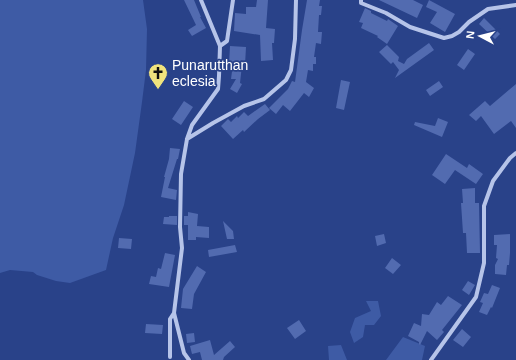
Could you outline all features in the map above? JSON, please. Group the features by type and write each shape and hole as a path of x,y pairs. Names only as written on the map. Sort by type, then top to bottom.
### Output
{"street":[{"path":"189,360 184,353 174,313 182,248 180,227 181,174 187,139 192,125 218,89 220,46 201,0"},
{"path":"220,46 227,41 233,0"},
{"path":"187,139 244,106 264,99 286,80 291,70 295,39 296,0"},
{"path":"361,0 361,3 386,13 410,27 444,38 459,32 488,9 516,5"},
{"path":"430,360 476,297 484,263 484,206 493,181 510,158 516,153"},
{"path":"170,357 170,319 174,313"}],"shaded area":[{"path":"0,0 143,0 147,29 146,70 135,153 124,205 113,238 106,270 70,283 56,281 37,275 33,272 10,270 0,273"},
{"path":"366,301 378,301 381,316 374,325 365,325 363,337 354,343 350,332 355,318 371,311"},
{"path":"403,337 425,346 422,360 386,360"},
{"path":"341,345 347,360 329,360 328,346"}],"building":[{"path":"184,0 194,0 206,28 192,36 188,30 196,25"},
{"path":"257,0 268,0 266,28 275,29 274,43 272,43 273,60 261,61 260,35 234,31 235,13 246,14 246,7 256,7"},
{"path":"307,0 320,0 319,6 322,6 321,15 319,15 318,32 322,32 321,44 316,43 314,57 316,57 316,64 313,64 313,71 308,70 306,82 314,88 309,97 304,93 290,111 283,105 276,114 269,108 288,89 292,81 295,82"},
{"path":"379,0 413,0 423,5 417,18"},
{"path":"429,0 455,14 445,32 430,23 437,12 426,7"},
{"path":"365,8 371,11 371,13 387,21 388,19 398,26 387,44 377,37 378,36 361,28 363,23 359,22"},
{"path":"484,18 500,34 495,39 479,24"},
{"path":"429,43 434,50 395,78 399,70 393,62 391,64 379,52 387,45 399,57 398,61 404,64 407,59"},
{"path":"230,46 246,47 245,65 242,65 240,83 242,84 237,93 230,89 236,79 231,79 233,64 229,64"},
{"path":"468,49 475,54 464,70 457,65"},
{"path":"341,80 350,82 344,110 336,108"},
{"path":"439,81 443,87 430,96 426,90"},
{"path":"516,84 516,128 511,121 494,134 481,116 476,121 469,115 485,101 490,106"},
{"path":"184,101 193,107 181,125 172,119"},
{"path":"265,104 270,110 244,132 243,130 233,139 221,126 228,119 231,122 244,112 248,116"},
{"path":"438,118 448,122 442,137 414,125 415,122 435,126"},
{"path":"170,148 180,149 168,188 177,190 176,200 161,197"},
{"path":"446,154 467,168 469,164 483,174 476,184 455,170 445,184 432,175"},
{"path":"475,188 475,203 479,203 480,253 467,253 466,233 463,233 461,203 463,203 462,189"},
{"path":"188,212 198,214 197,226 209,227 209,238 196,237 196,240 188,240 188,225 184,225 184,216 188,216"},
{"path":"177,216 177,225 163,224 164,217"},
{"path":"223,221 233,231 234,239 227,239"},
{"path":"384,234 386,243 377,246 375,236"},
{"path":"510,234 509,265 507,265 506,275 495,274 495,265 498,259 496,258 497,245 494,245 494,235"},
{"path":"119,238 132,239 131,249 118,248"},
{"path":"235,245 237,252 209,257 208,250"},
{"path":"165,253 175,255 169,287 149,284 151,276 156,277 158,268 161,269"},
{"path":"392,258 401,265 393,274 385,268"},
{"path":"197,266 206,272 194,294 192,309 181,308 183,289"},
{"path":"468,281 475,285 469,295 462,290"},
{"path":"492,285 500,288 492,308 491,307 487,315 479,312 483,303 480,302 484,293 488,294"},
{"path":"448,296 462,305 442,330 444,332 437,340 427,331 420,345 419,342 408,336 414,323 421,326 422,314 429,315 437,302 441,305"},
{"path":"299,320 306,331 295,339 287,328"},
{"path":"146,324 163,325 162,334 145,333"},
{"path":"462,329 471,337 463,347 453,340"},
{"path":"194,333 195,342 187,343 186,334"},
{"path":"210,340 214,355 230,341 235,347 224,357 223,360 202,360 200,352 192,354 190,346"}],"place":[{"name":"Punarutthan eclesia","path":"158,90"}]}
